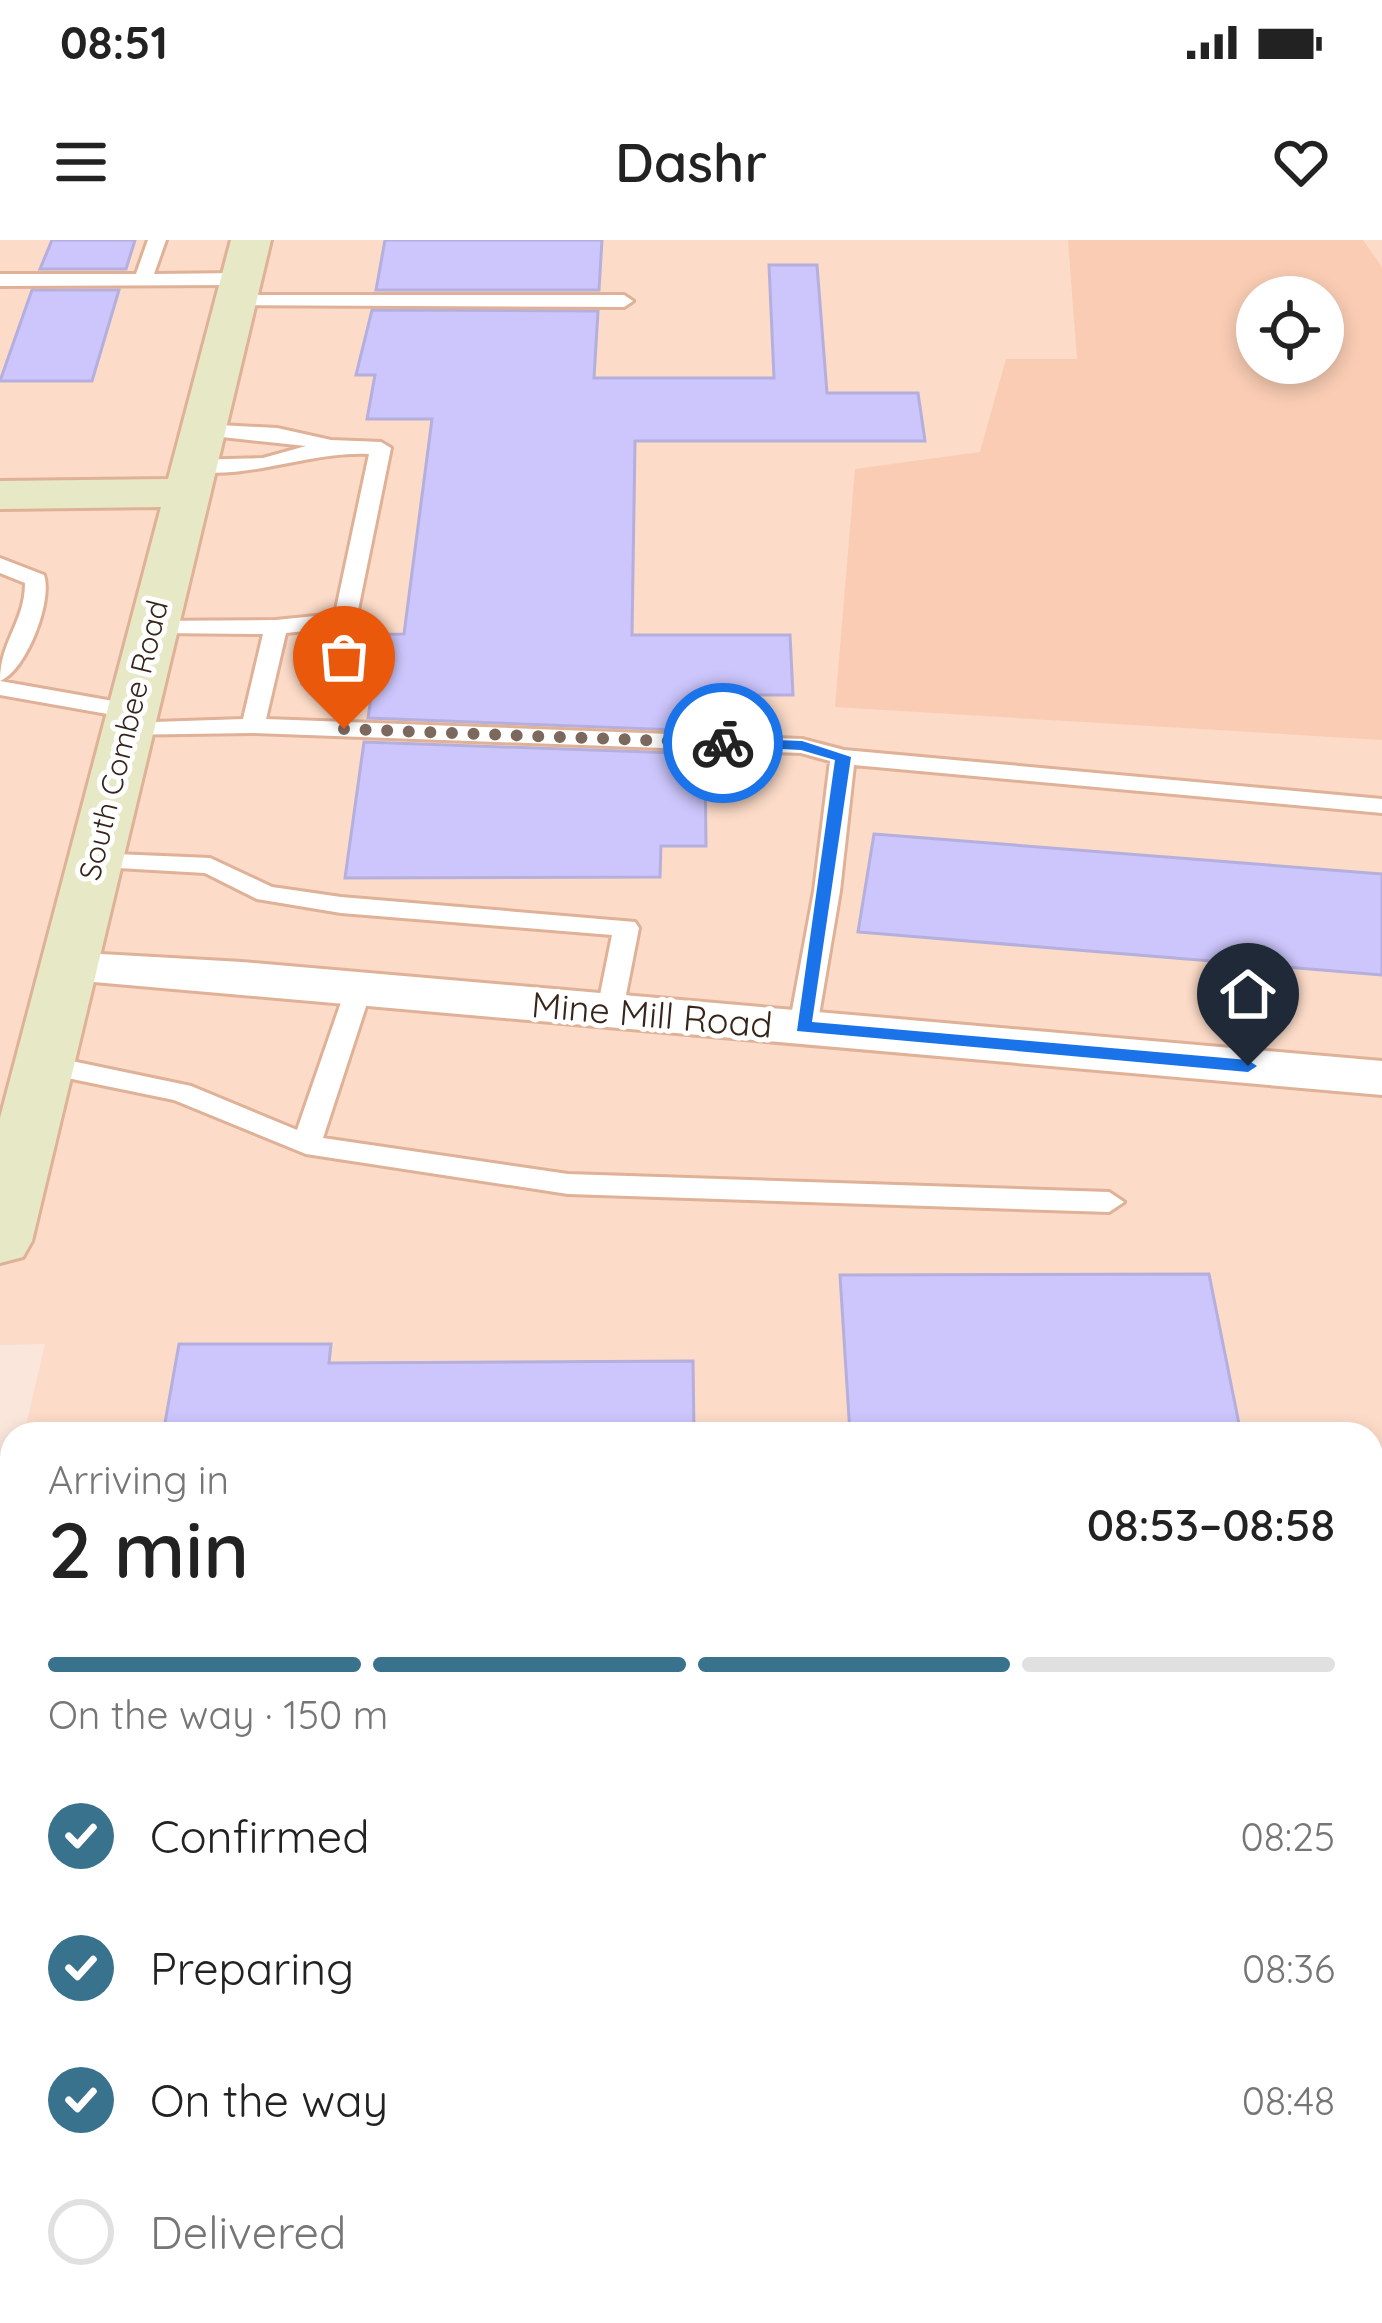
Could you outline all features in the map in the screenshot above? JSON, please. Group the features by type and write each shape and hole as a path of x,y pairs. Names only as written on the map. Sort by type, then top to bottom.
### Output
{"main road":[{"name":"South Combee Road","path":"0,1241 242,273"},
{"path":"0,495 192,463"}],"street":[{"name":"Mine Mill Road","path":"66,967 359,988 1382,1078"}],"lane":[{"path":"143,280 157,240"},
{"path":"0,280 143,280 242,273 624,301"},
{"path":"151,626 275,627 345,620 381,448 331,446 277,434 192,463"},
{"path":"192,463 264,464 331,446"},
{"path":"0,565 36,580 37,608 0,674"},
{"path":"253,726 275,627"},
{"path":"0,688 128,720 802,746 843,757 1382,806"},
{"path":"803,1027 843,757"},
{"path":"92,861 210,866 266,894 341,905 626,928 610,1010"},
{"path":"305,1144 359,988"},
{"path":"43,1064 181,1092 305,1144 568,1184 1109,1202"}],"shaded area":[{"path":"0,240 1382,240 1382,1422 27,1422 45,1344 0,1345"},
{"path":"1068,240 1363,240 1382,267 1382,740 835,707 855,469 980,452 1006,359 1077,359"}],"building":[{"path":"52,240 135,240 126,269 40,269"},
{"path":"385,240 602,240 599,290 376,290"},
{"path":"769,265 817,265 827,393 918,393 925,441 635,441 632,635 790,635 793,695 703,695 704,731 368,718 373,684 302,684 311,635 404,634 432,419 367,419 375,375 356,375 372,310 598,311 594,378 774,378"},
{"path":"32,290 119,290 92,381 0,381"},
{"path":"364,742 705,754 706,846 661,846 660,877 345,878"},
{"path":"874,834 1382,874 1382,975 858,932"},
{"path":"1209,1274 1239,1422 849,1422 840,1275"},
{"path":"179,1344 331,1344 329,1363 693,1361 694,1422 165,1422"}],"way so far":[{"path":"344,729 723,743"}],"route":[{"path":"723,743 802,746 843,757 827,891 803,1027 1248,1066"}]}
